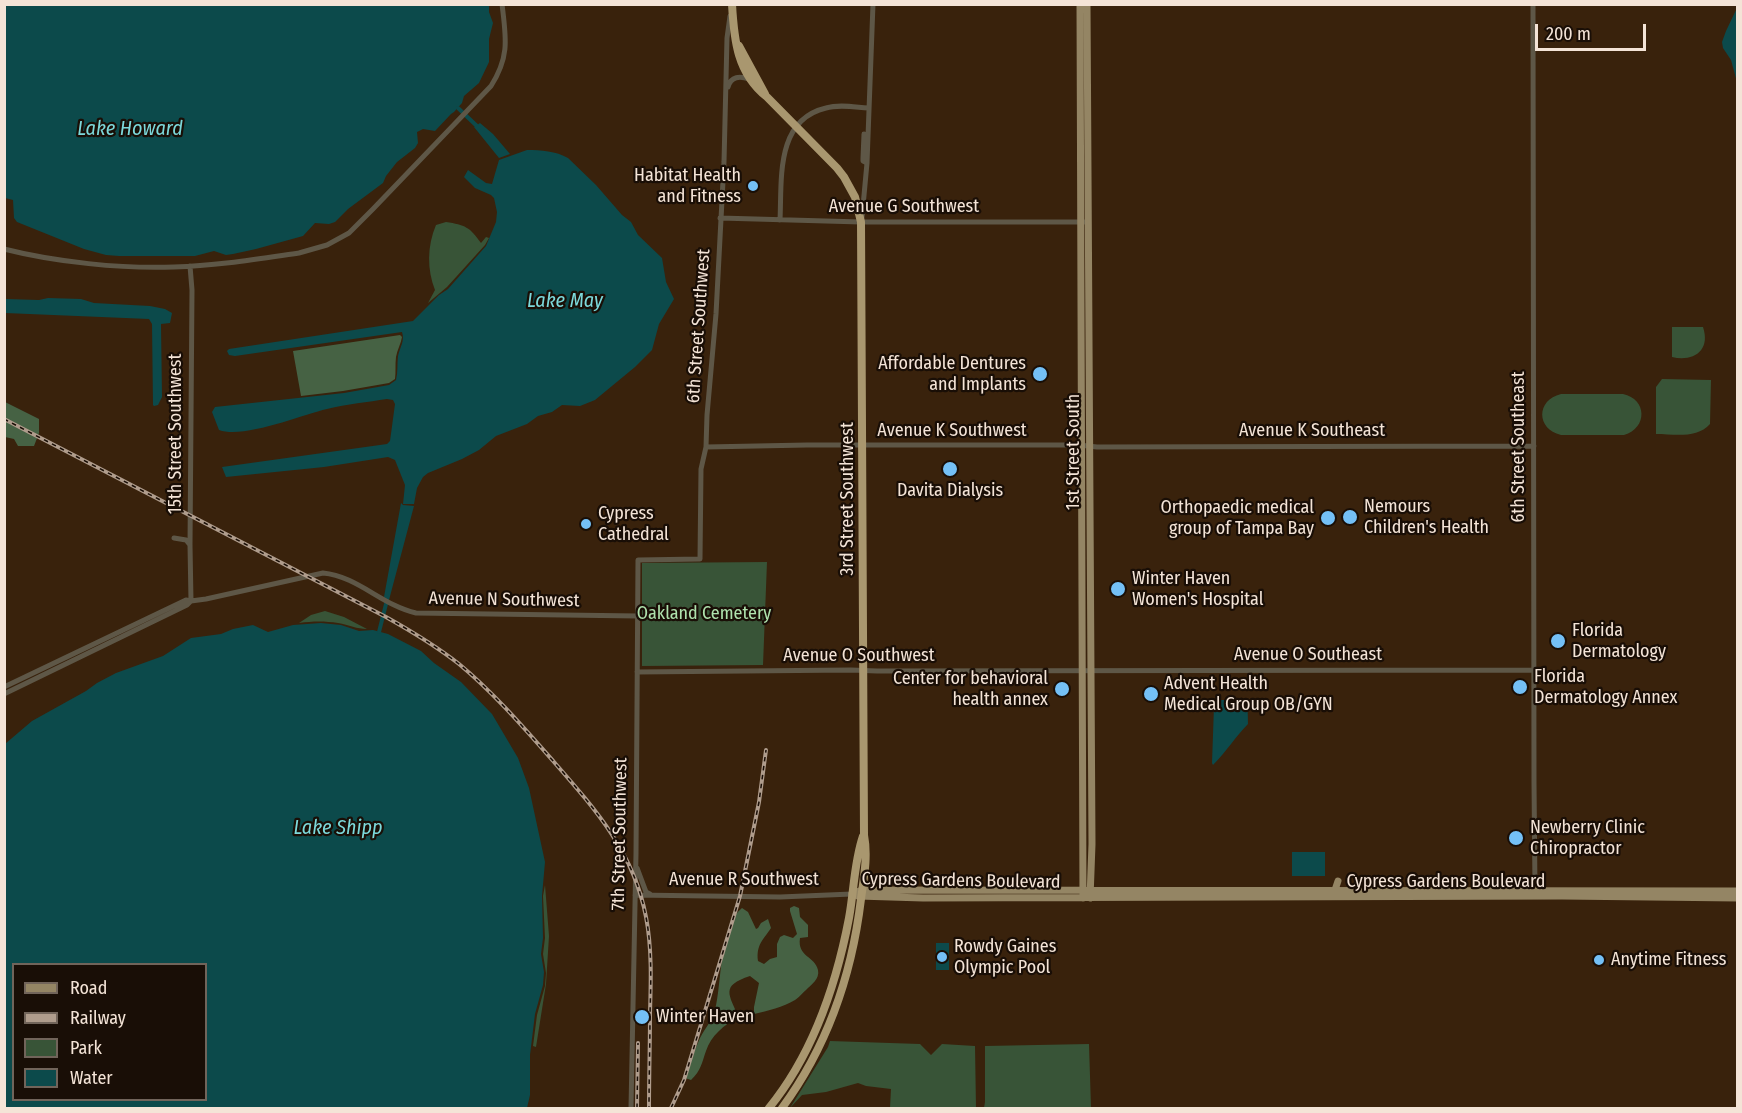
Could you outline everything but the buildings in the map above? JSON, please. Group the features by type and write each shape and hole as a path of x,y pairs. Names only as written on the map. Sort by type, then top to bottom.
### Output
{"highway":[{"path":"732,4 739,56 749,79 844,177 855,197 861,222"},
{"path":"737,42 767,97"},
{"name":"3rd Street Southwest","path":"782,1108 810,1066 832,1018 852,948 862,894 866,850 864,834 861,222"},
{"name":"3rd Street Southwest","path":"769,1108 797,1068 817,1029 839,962 847,928 858,849 864,834"}],"main road":[{"name":"1st Street South","path":"1080,4 1084,222 1086,671 1090,717 1087,894"},
{"name":"1st Street South","path":"1084,222 1087,4"},
{"name":"1st Street South","path":"1086,671 1082,697 1087,894"},
{"path":"1082,697 1086,713 1090,717"},
{"path":"1337,894 1338,881"},
{"name":"Cypress Gardens Boulevard","path":"1087,894 1145,897 1147,894 1199,890 1337,894 1737,898"},
{"name":"Cypress Gardens Boulevard","path":"852,894 1169,894 1312,897 1361,890 1737,891"},
{"path":"1572,896 1606,893 1612,890"},
{"path":"1620,897 1640,891"}],"street":[{"path":"4,249 49,258 100,264 190,266 299,253 339,240 374,209 491,86 502,67 505,54 506,38 502,4"},
{"name":"6th Street Southwest","path":"638,560 700,559 701,469 706,447 716,308 727,38 732,4"},
{"name":"3rd Street Southwest","path":"861,222 867,163 873,4"},
{"name":"6th Street Southeast","path":"1533,4 1535,890"},
{"path":"726,94 734,78 749,79"},
{"path":"780,220 783,157 787,141 796,127 811,113 825,108 833,106 868,108"},
{"name":"Avenue G Southwest","path":"720,218 861,222 1084,222"},
{"path":"191,281 200,265"},
{"name":"15th Street Southwest","path":"190,266 191,601"},
{"name":"Avenue K Southeast","path":"1085,446 1534,446"},
{"name":"Avenue K Southwest","path":"706,447 1085,446"},
{"path":"174,538 186,540 190,545"},
{"name":"7th Street Southwest","path":"631,1108 636,866 638,560"},
{"name":"Avenue N Southwest","path":"191,601 323,573 341,577 416,613 638,616"},
{"path":"4,687 171,606 186,600 191,601"},
{"path":"4,694 187,605 191,601"},
{"name":"Avenue O Southeast","path":"1086,671 1150,669 1534,670"},
{"name":"Avenue O Southwest","path":"637,672 1086,671"},
{"path":"636,866 646,892 651,895"},
{"name":"Avenue R Southwest","path":"635,895 780,897 852,894"}],"green space":[{"path":"446,222 466,228 474,233 481,243 486,237 489,238 447,287 428,303 435,290 429,266 431,241 436,225"},
{"path":"1672,327 1703,327 1704,343 1698,353 1687,358 1672,357"},
{"path":"400,335 402,337 396,357 395,379 389,383 301,396 293,351"},
{"path":"1662,379 1711,380 1710,424 1705,429 1692,434 1656,434 1656,387"},
{"path":"1561,394 1623,394 1637,402 1642,414 1641,420 1632,431 1624,435 1561,435 1547,427 1542,414 1547,402"},
{"path":"5,402 39,419 39,433 34,446 18,446 14,439 5,437"},
{"name":"Oakland Cemetery","path":"767,562 763,665 642,666 642,563"},
{"path":"325,611 344,617 367,629 328,622 299,623 311,615"},
{"path":"545,885 549,936 546,984 536,1047 533,1046 537,1015 546,973 543,954"},
{"path":"794,906 799,908 800,917 808,925 808,937 800,938 800,944 801,949 814,962 818,970 813,984 786,1005 754,1014 759,983 750,976 734,983 730,997 739,1018 723,1027 708,1046 697,1073 691,1080 685,1078 698,1043 715,1010 725,941 735,916 742,908 748,912 756,929 768,919 771,928 758,951 758,961 764,964 777,957 777,944 780,937 784,935 793,938 797,934 790,911 790,908"},
{"path":"830,1041 920,1044 931,1055 942,1044 975,1046 976,1108 890,1108 891,1089 858,1083 826,1092 802,1095 790,1108"},
{"path":"1089,1044 1091,1108 984,1108 985,1046"}],"water":[{"name":"Lake Howard","path":"489,4 493,23 489,39 489,62 479,83 464,96 462,103 435,131 423,129 417,132 418,143 415,148 397,162 383,183 348,209 335,222 315,223 303,236 226,255 214,251 195,256 106,255 84,249 17,222 14,218 13,200 5,198 5,5"},
{"path":"1737,8 1737,82 1731,60 1722,42"},
{"path":"480,123 510,154 499,158 474,127"},
{"name":"Lake May","path":"527,150 548,151 568,158 631,222 638,235 662,258 666,282 674,299 659,324 652,350 595,400 580,406 562,405 527,424 496,436 479,450 462,459 428,473 417,488 414,504 403,504 405,485 395,460 388,457 324,467 226,477 222,467 387,444 390,441 395,404 393,400 387,399 335,407 257,429 230,432 219,430 212,412 215,407 344,393 389,385 396,380 398,356 403,341 402,332 235,356 229,355 227,351 413,321 448,289 486,246 496,222 497,212 494,198 475,188 464,177 468,170 486,183 492,184 499,160"},
{"path":"48,298 150,306 172,313 170,323 161,324 162,397 158,405 153,405 152,324 149,319 5,313 5,299"},
{"path":"401,503 414,506 389,600 384,597"},
{"name":"Lake Shipp","path":"321,623 388,634 421,651 461,682 492,714 518,758 529,788 545,862 541,954 544,972 535,1014 530,1055 530,1095 527,1108 5,1108 5,744 32,721 97,683 116,673 163,656 191,638 221,634 253,625 268,632 293,625"},
{"path":"1220,700 1244,702 1247,708 1248,724 1213,765 1214,706"},
{"path":"1292,852 1325,852 1325,876 1292,876"},
{"name":"Rowdy Gaines Olympic Pool","path":"936,943 949,943 949,970 936,970"}],"waterway":[{"path":"458,108 479,128"},
{"path":"379,632 387,600"}],"railway":[{"path":"4,419 395,622 459,664 508,711 598,815 623,852 640,894 646,917 650,953 649,1108"},
{"path":"671,1108 684,1080 740,896 759,802 766,750"},
{"path":"637,1108 638,1043"}],"place":[{"name":"Habitat Health and Fitness","path":"753,186"},
{"name":"Affordable Dentures and Implants","path":"1040,374"},
{"name":"Davita Dialysis","path":"950,469"},
{"name":"Nemours Children's Health","path":"1350,517"},
{"name":"Orthopaedic medical group of Tampa Bay","path":"1328,518"},
{"name":"Cypress Cathedral","path":"586,524"},
{"name":"Winter Haven Women's Hospital","path":"1118,589"},
{"name":"Florida Dermatology","path":"1558,641"},
{"name":"Florida Dermatology Annex","path":"1520,687"},
{"name":"Center for behavioral health annex","path":"1062,689"},
{"name":"Advent Health Medical Group OB/GYN","path":"1151,694"},
{"name":"Newberry Clinic Chiropractor","path":"1516,838"},
{"name":"Rowdy Gaines Olympic Pool","path":"942,957"},
{"name":"Anytime Fitness","path":"1599,960"},
{"name":"Winter Haven","path":"642,1017"}]}
